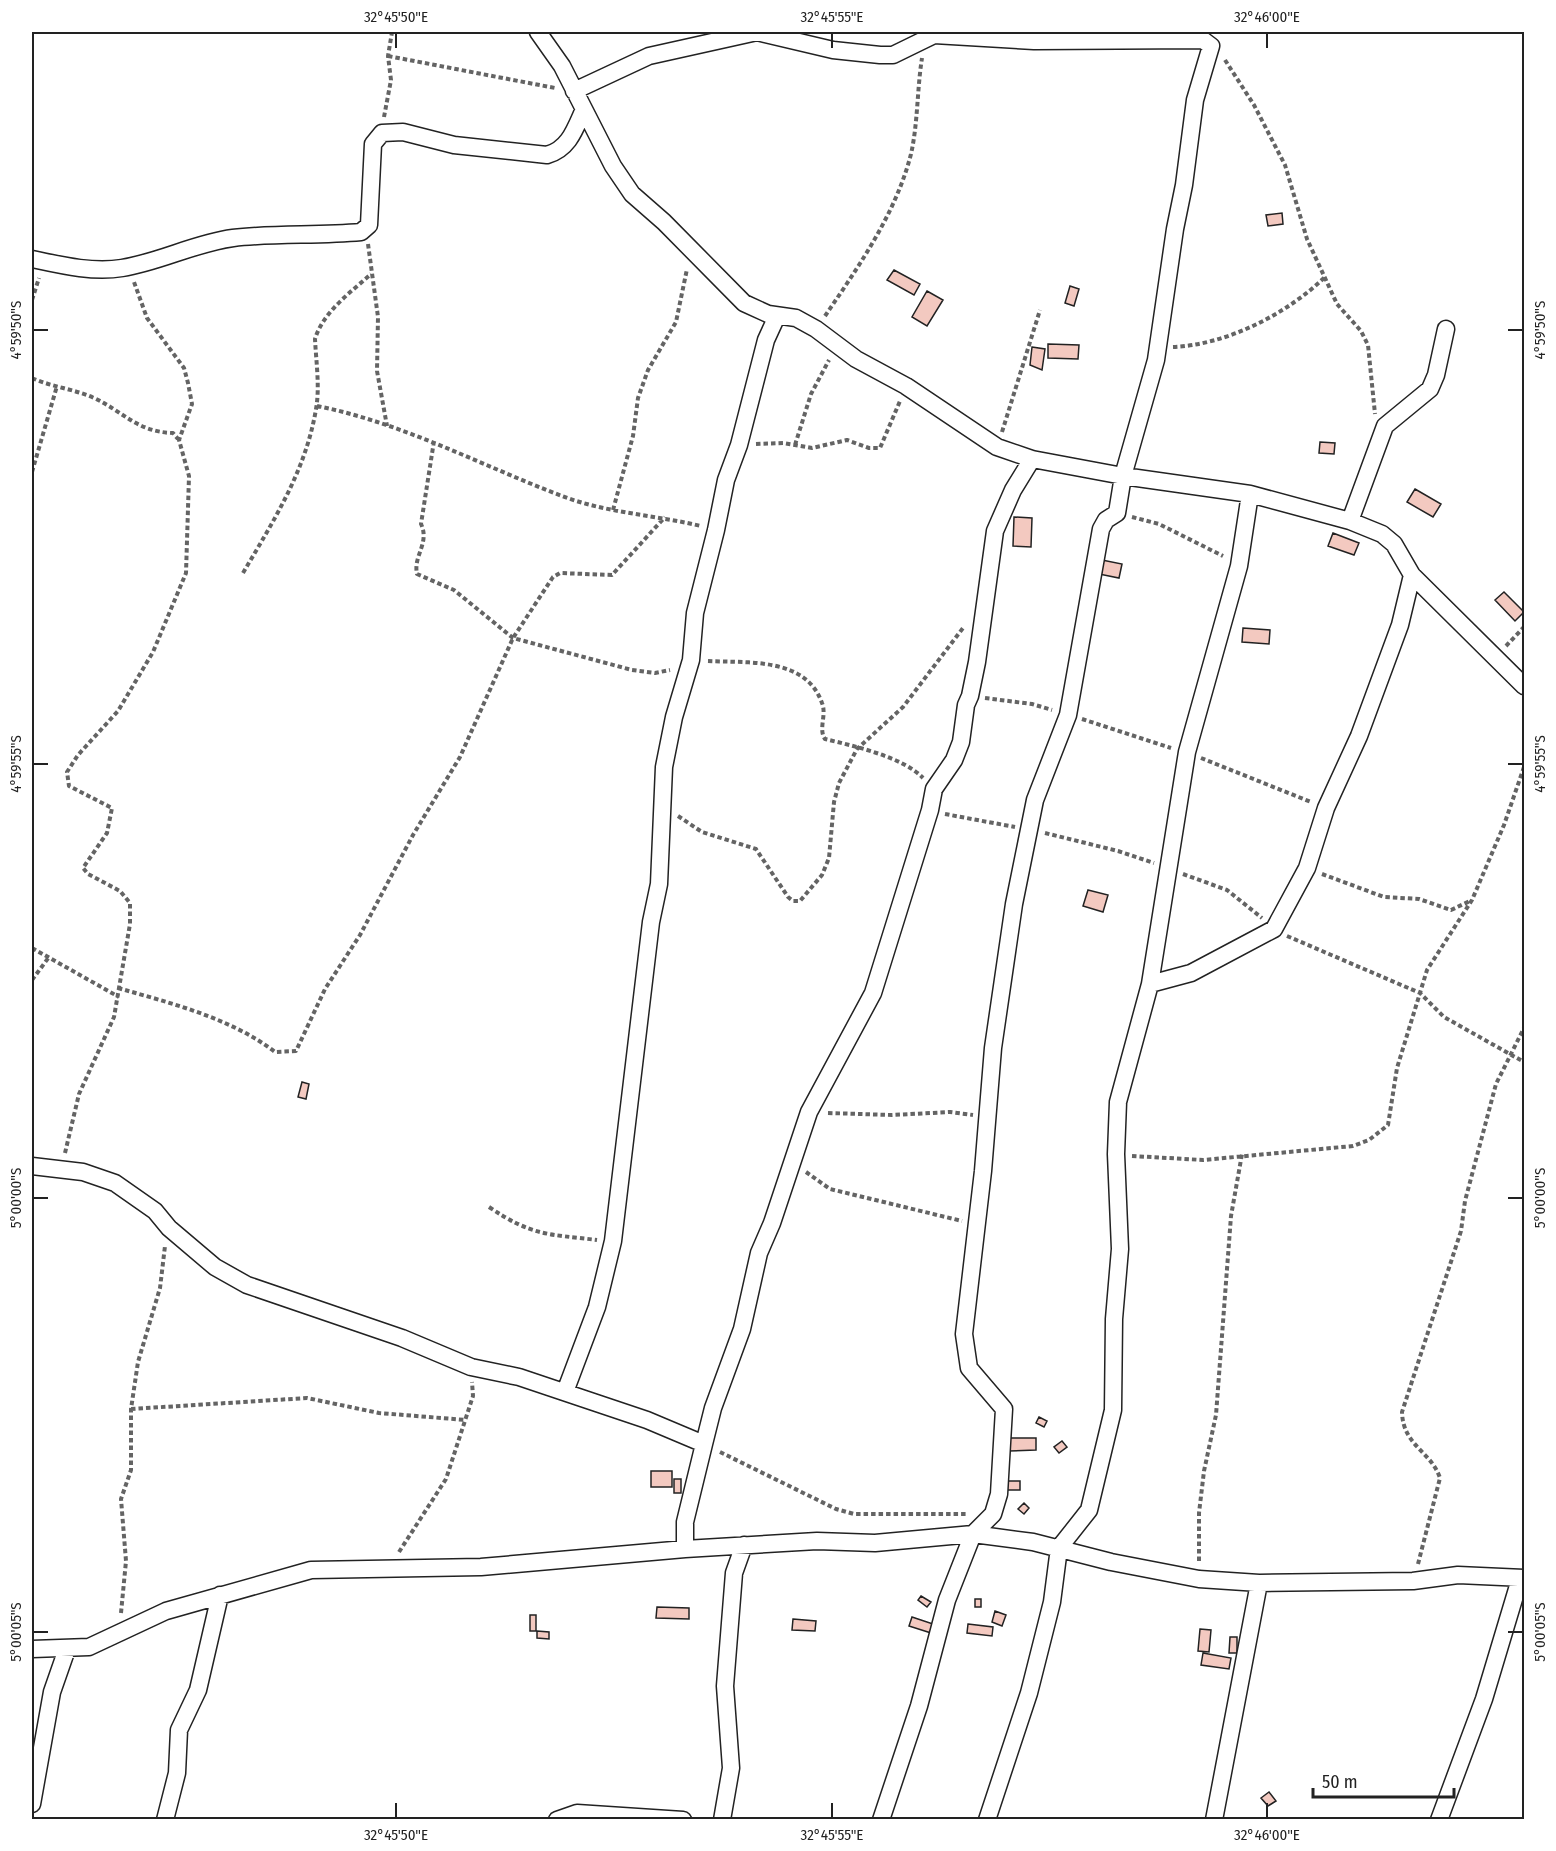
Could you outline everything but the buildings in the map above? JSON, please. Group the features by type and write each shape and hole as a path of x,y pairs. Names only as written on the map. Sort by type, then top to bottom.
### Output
{"street":[{"path":"538,32 557,59 613,166 632,194 744,303 758,311 796,318 816,329 856,359 906,386 997,447 1032,459 1123,476 1250,494 1350,521 1382,534 1394,544 1412,575 1524,686"},
{"path":"574,91 649,56 707,45 746,33 757,32 833,50 880,56 893,55 934,35 956,34 1034,41 1203,40 1210,45 1195,100 1185,185 1175,229 1158,347 1123,476 1117,513 1106,520 1101,529 1068,715 1040,784 1014,904 1002,978 964,1334 969,1368 1004,1409 999,1494 993,1514 973,1534 947,1600 919,1706 881,1820"},
{"path":"32,259 86,269 130,266 210,241 272,235 335,235 361,232 367,229 373,144 382,133 404,132 454,145 547,155 558,152 568,143 584,109"},
{"path":"565,1392 597,1307 613,1241 651,922 659,884 664,767 674,717 691,660 695,613 726,480 740,445 766,340 777,316"},
{"path":"1350,521 1380,435 1391,419 1430,389 1446,329"},
{"path":"685,1549 685,1522 704,1444 742,1329 754,1284 759,1253 772,1223 809,1112 873,993 930,810 934,789 959,749 966,705 970,696 994,531 1013,490 1032,459"},
{"path":"987,1820 1029,1693 1052,1602 1059,1548 1089,1510 1113,1410 1114,1319 1120,1249 1116,1154 1118,1102 1150,984 1187,752 1239,566 1250,494"},
{"path":"1150,984 1191,973 1274,929 1307,868 1326,808 1359,736 1400,626 1412,575"},
{"path":"32,1166 62,1169 115,1183 155,1211 169,1228 215,1267 247,1285 392,1334 471,1367 519,1377 647,1420 704,1444"},
{"path":"32,1649 89,1647 166,1611 311,1570 481,1567 685,1549 817,1541 874,1543 973,1534 1033,1542 1112,1562 1199,1579 1259,1583 1413,1581 1458,1575 1522,1578 1484,1699 1438,1820"},
{"path":"722,1820 731,1768 725,1686 734,1573 744,1545"},
{"path":"1214,1820 1259,1583"},
{"path":"165,1820 177,1773 179,1730 198,1690 220,1595"},
{"path":"32,1803 52,1692 67,1649"},
{"path":"557,1820 577,1813 683,1820"}],"path":[{"path":"382,133 391,80 388,56 392,32"},
{"path":"816,329 866,256 893,200 910,154 925,38"},
{"path":"388,56 574,91"},
{"path":"1224,58 1254,105 1285,165 1307,239 1337,304 1361,331 1368,345 1374,411 1380,435"},
{"path":"367,229 378,317 376,371 387,426"},
{"path":"613,510 633,436 638,398 648,370 676,322 684,297 690,249"},
{"path":"130,266 147,318 184,368 189,383 192,404 179,440"},
{"path":"243,573 294,486 317,406 315,339 318,330 330,312 371,274"},
{"path":"1158,347 1192,346 1219,341 1253,326 1312,290 1324,277"},
{"path":"997,447 1040,310"},
{"path":"795,445 811,394 838,345"},
{"path":"32,378 92,397 139,426 156,433 173,433 179,440 189,476 186,573 158,644 118,711 78,755 67,772 69,786 107,804 113,810 107,833 83,868 88,874 120,891 130,903 130,924 114,1017 79,1094 62,1169"},
{"path":"32,472 57,386"},
{"path":"740,445 795,445 812,448 847,440 869,448 880,448 906,386"},
{"path":"317,406 352,413 434,441 564,497 613,510 665,517 716,530"},
{"path":"434,441 421,524 425,537 416,571 425,580 454,590 513,638 645,672 672,669 691,660 788,668 813,686 822,701 823,737 896,760 915,770 934,789"},
{"path":"1117,513 1159,524 1204,544 1239,566"},
{"path":"118,988 210,1019 258,1039 275,1052 296,1051 326,989 360,934 412,835 460,757 513,638 553,577 560,573 612,575 665,517"},
{"path":"662,801 681,820 702,832 756,849 765,858 784,891 796,902 812,891 829,858 834,802 839,783 857,749 903,707 957,638 969,618"},
{"path":"1496,658 1524,627"},
{"path":"970,696 1032,704 1127,731 1187,752 1326,808"},
{"path":"1116,1154 1203,1160 1242,1154 1353,1146 1380,1133 1388,1125 1397,1068 1427,970 1472,900 1504,825 1524,767"},
{"path":"930,810 1031,830 1118,851 1227,891 1248,905 1274,929 1420,993 1444,1017 1524,1062"},
{"path":"1307,868 1384,897 1419,899 1450,910 1472,900"},
{"path":"32,948 119,997"},
{"path":"32,980 49,957"},
{"path":"1413,1581 1440,1478 1407,1437 1402,1425 1402,1412 1461,1231 1465,1201 1496,1084 1524,1028"},
{"path":"809,1112 892,1116 950,1112 987,1117"},
{"path":"1199,1579 1199,1513 1204,1470 1216,1416 1230,1227 1242,1154"},
{"path":"793,1158 811,1177 830,1189 976,1225"},
{"path":"489,1207 512,1222 537,1233 613,1241"},
{"path":"120,1632 126,1561 121,1499 131,1470 131,1409 138,1362 160,1288 169,1228"},
{"path":"387,1570 446,1479 473,1396 471,1367"},
{"path":"131,1409 307,1398 379,1413 466,1420"},
{"path":"704,1444 836,1509 854,1514 993,1514"}]}
